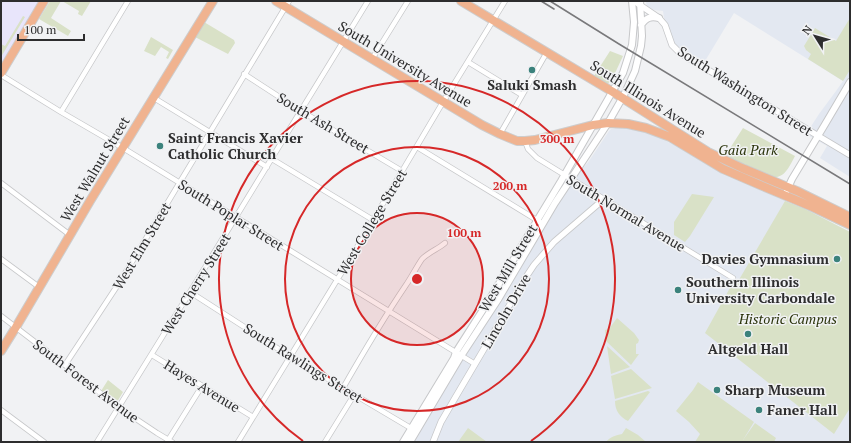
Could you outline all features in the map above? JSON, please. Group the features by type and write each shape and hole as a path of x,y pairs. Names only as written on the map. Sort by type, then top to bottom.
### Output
{"highway":[{"path":"1,74 44,1"},
{"name":"West Walnut Street","path":"1,351 213,1"},
{"name":"South University Avenue","path":"276,1 288,4 343,42 443,102 500,134 525,141"},
{"name":"South Illinois Avenue","path":"462,1 719,157 850,217"},
{"name":"South Illinois Avenue","path":"525,141 535,140 593,125 608,123 646,128 670,137 723,169 816,208 850,225"}],"main road":[{"name":"West Mill Street","path":"410,442 414,430 458,354 499,298 564,175 623,73 632,45 634,22 633,1"},
{"name":"West Mill Street","path":"540,222 608,123 623,98 635,71 641,46 640,3"},
{"path":"641,25 645,19 649,17 659,18"},
{"path":"785,196 792,179 850,82"},
{"name":"West Mill Street","path":"403,442 414,430"}],"street":[{"path":"60,112 128,1"},
{"name":"West Cherry Street","path":"97,442 152,355 368,1"},
{"path":"372,59 408,1"},
{"name":"West College Street","path":"238,442 374,220 416,147 505,1"},
{"name":"South Washington Street","path":"633,1 640,3 659,18 665,25 672,45 680,53 850,155"},
{"name":"West Elm Street","path":"66,365 121,280 244,74 288,4"},
{"path":"500,134 547,52"},
{"path":"468,62 522,95"},
{"name":"South Poplar Street","path":"1,74 60,112 123,148 475,364"},
{"name":"South Ash Street","path":"244,74 301,111 402,171"},
{"path":"154,98 267,167"},
{"name":"South Normal Avenue","path":"525,141 528,148 537,158 733,278"},
{"path":"416,147 540,222"},
{"path":"272,158 374,220"},
{"path":"1,183 70,235"},
{"name":"Lincoln Drive","path":"433,442 442,422 475,364 534,265 554,242 604,199"},
{"path":"344,388 388,311 422,260 433,250 445,243"},
{"path":"1,258 39,287"},
{"name":"South Rawlings Street","path":"190,292 354,395 414,430"},
{"name":"South Forest Avenue","path":"1,316 66,365 118,408 170,441"},
{"name":"Hayes Avenue","path":"152,355 253,417"},
{"path":"170,441 202,386"},
{"path":"325,442 354,395"},
{"path":"1,410 44,442"}],"shaded area":[{"path":"1,1 41,1 1,67"},
{"path":"646,1 850,1 850,177 820,158 827,146 806,134 843,81 734,13 702,66 672,45 665,25 663,11 647,9"},
{"name":"Southern Illinois University Carbondale","path":"616,128 640,131 660,138 678,147 724,175 805,209 850,232 850,442 413,442 565,190 589,161 609,131"}],"green space":[{"path":"50,1 61,1 51,18 71,31 68,36 39,19"},
{"path":"62,1 91,1 82,16 78,14 79,11"},
{"path":"23,16 25,17 1,57 1,44 5,46"},
{"path":"850,18 850,70 843,81 808,59 811,54 804,46 815,28 836,41"},
{"path":"204,22 234,40 235,43 228,54 195,37"},
{"path":"151,37 173,50 168,59 166,58 169,52 161,47 155,56 144,51"},
{"path":"610,51 623,56 608,84 594,76"},
{"name":"Gaia Park","path":"743,128 795,156 784,173 778,177 774,177 725,156"},
{"path":"692,194 714,197 685,242 674,235 674,222"},
{"name":"Historic Campus","path":"785,201 805,209 850,232 850,408 834,434 705,333 731,286 739,281"},
{"path":"617,318 634,333 639,340 636,344 636,354 639,354 631,365 606,341 605,330 609,329"},
{"path":"607,346 630,367 611,374"},
{"path":"631,369 652,388 615,399 611,376"},
{"path":"108,380 123,392 117,402 101,391"},
{"path":"698,382 754,422 743,440 755,423 776,438 774,442 695,442 700,434 676,411"},
{"path":"648,391 650,392 628,421 620,416 616,408 615,401"},
{"path":"468,428 487,442 458,442"},
{"path":"626,428 646,442 606,442 613,436 622,434"}],"railway":[{"path":"541,1 554,9"},
{"path":"550,1 850,184"}],"place":[{"name":"Saluki Smash","path":"532,70"},
{"name":"Saint Francis Xavier Catholic Church","path":"160,146"},
{"name":"Davies Gymnasium","path":"837,259"},
{"name":"Southern Illinois University Carbondale","path":"678,290"},
{"name":"Altgeld Hall","path":"748,334"},
{"name":"Sharp Museum","path":"717,390"},
{"name":"Faner Hall","path":"759,410"}]}
